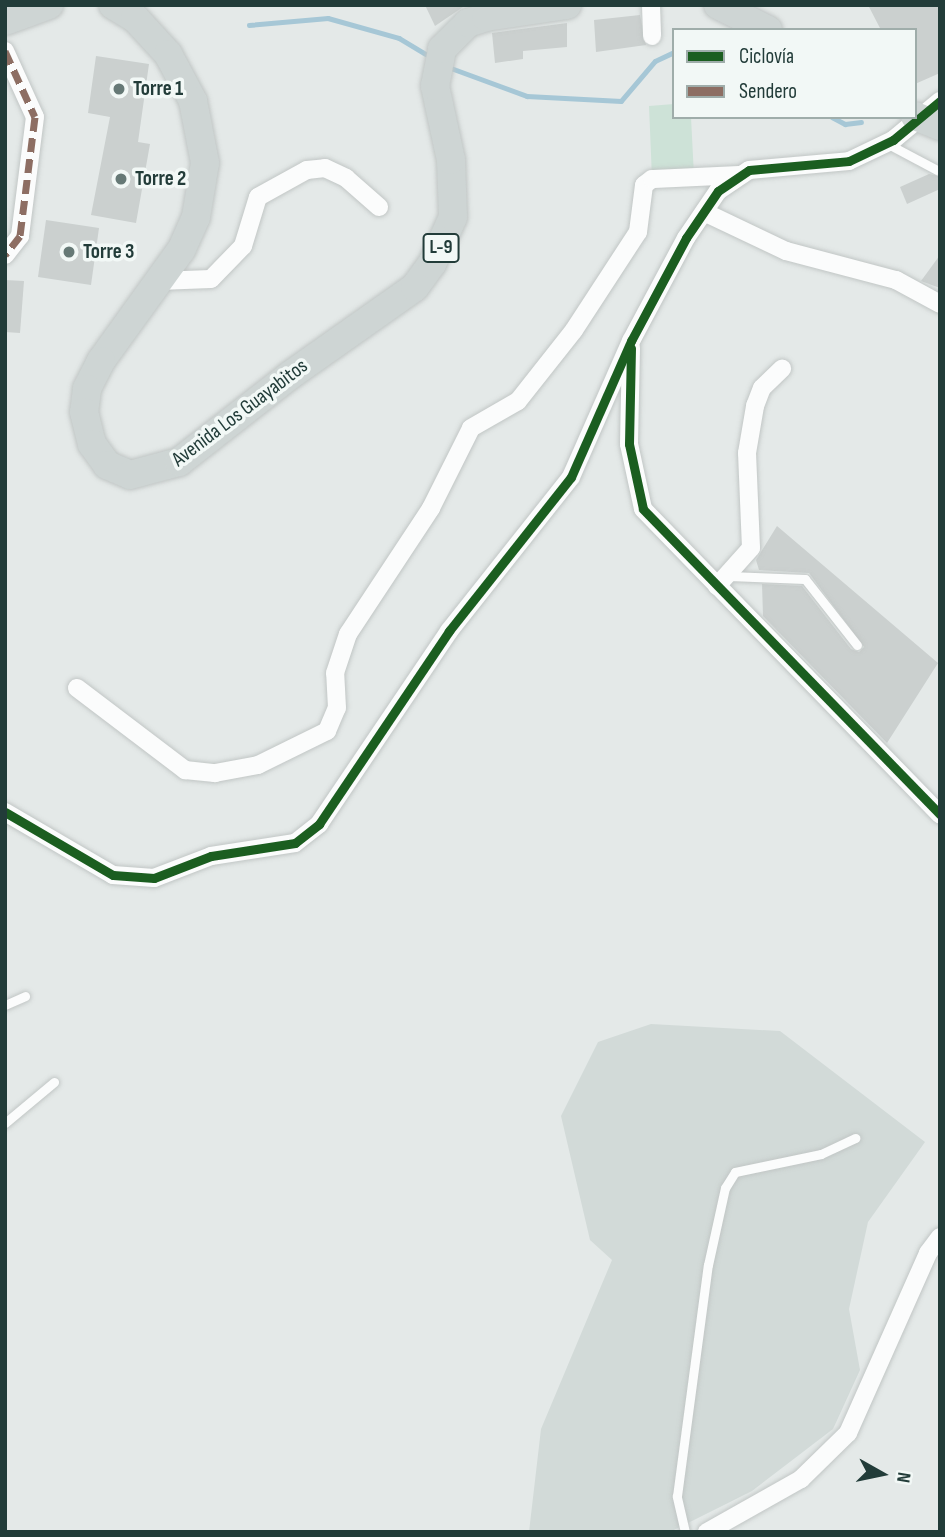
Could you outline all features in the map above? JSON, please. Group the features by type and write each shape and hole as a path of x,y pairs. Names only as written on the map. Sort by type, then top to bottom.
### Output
{"main road":[{"path":"5,21 49,5"},
{"name":"Avenida Los Guayabitos","path":"113,5 135,18 168,54 193,101 205,147 196,217 181,250 101,361 85,398 88,435 96,452 107,465 130,475 179,461 289,376 415,287 432,264 453,217 451,160 435,86 442,49 468,23 486,17 567,5"},
{"path":"718,5 764,28"}],"street":[{"path":"651,5 652,36"},
{"path":"5,51 35,117 20,236 5,255"},
{"path":"77,688 185,770 215,773 258,765 327,732 337,708 335,673 348,634 431,508 471,428 518,401 581,319 638,232 644,185 652,179 741,175 788,163 849,160 886,143 928,115"},
{"path":"158,281 212,279 243,246 258,197 307,170 325,168 346,178 379,207"},
{"path":"5,811 113,875 154,878 211,856 295,843 319,824 449,631 571,477 631,341 704,212 718,191 741,175"},
{"path":"704,212 786,251 896,280 940,304"},
{"path":"631,341 629,444 643,509 723,581 940,814"},
{"path":"723,581 751,548 747,453 755,406 762,388 782,369"},
{"path":"707,1532 801,1479 848,1433 928,1253 940,1237"}],"lane":[{"path":"886,143 937,170"},
{"path":"723,581 805,579 857,645"},
{"path":"5,1005 25,996"},
{"path":"5,1123 54,1082"},
{"path":"685,1532 677,1496 708,1265 725,1188 735,1172 821,1153 855,1138"}],"shaded area":[{"path":"651,1024 780,1031 925,1142 868,1222 849,1309 860,1370 833,1429 752,1491 670,1532 529,1532 541,1429 612,1260 590,1240 561,1116 598,1042"}],"green space":[{"path":"672,104 672,119 691,119 694,176 652,178 649,106"}],"building":[{"path":"425,5 466,5 435,26"},
{"path":"868,5 940,5 940,73 917,83 917,28 880,28"},
{"path":"640,15 646,45 596,52 594,20"},
{"path":"567,23 567,47 523,51 523,59 495,63 492,33"},
{"path":"96,56 149,64 138,142 150,144 136,223 91,215 110,117 88,113"},
{"path":"929,174 940,176 940,189 907,204 900,187"},
{"name":"Torre 3","path":"46,220 99,228 91,285 38,277"},
{"path":"940,255 940,288 921,281"},
{"path":"5,280 24,281 20,333 5,332"},
{"path":"777,526 938,663 887,743 763,616 762,584 802,586 851,649 859,652 864,647 809,573 759,570 756,560"}],"waterway":[{"path":"249,25 328,18 399,38 426,54"},
{"path":"451,68 527,96 621,101 655,61 672,53"},
{"path":"836,119 845,124 861,122"}],"marked path":[{"path":"5,51 35,117 20,236 5,255"}],"cycle path":[{"path":"5,812 113,875 154,878 211,856 295,843 319,824 449,631 571,477 631,341 686,238 718,191 749,170 849,161 893,140 940,101"},
{"path":"631,348 629,444 643,509 940,814"}],"place":[{"name":"Torre 1","path":"119,89"},
{"name":"Torre 2","path":"121,179"},
{"name":"Torre 3","path":"69,252"}]}
